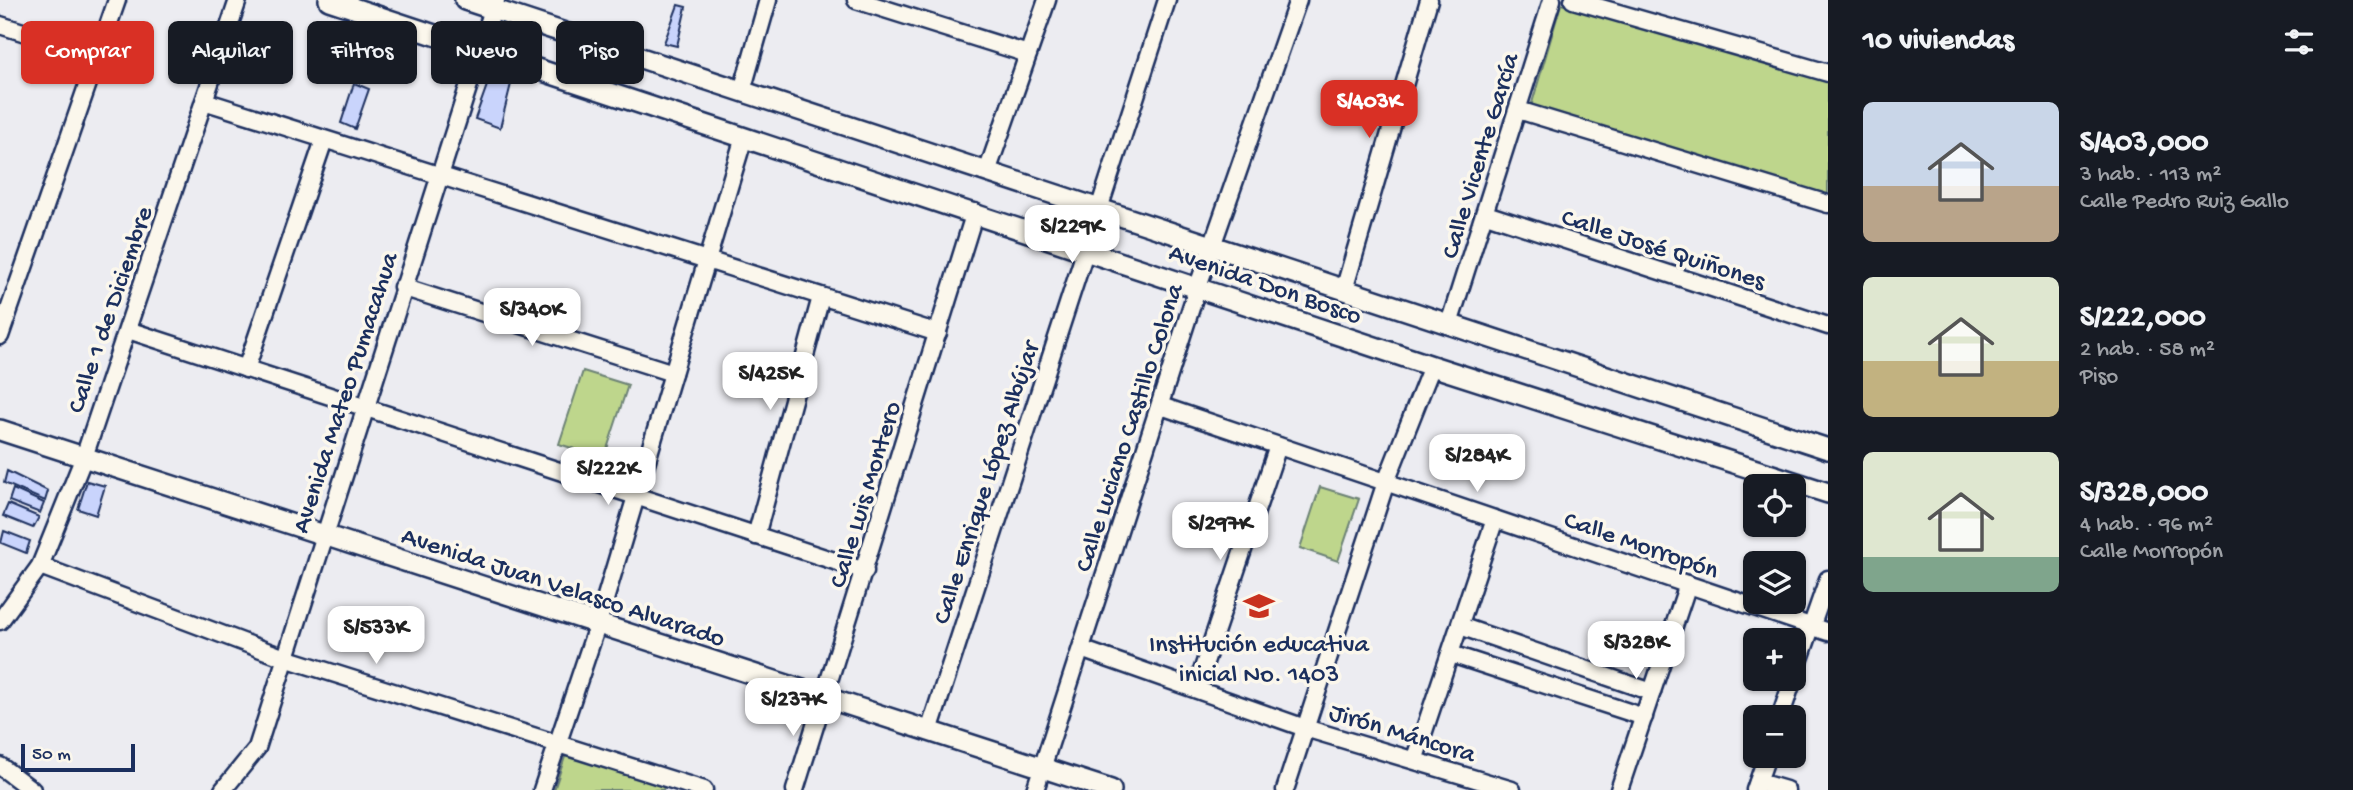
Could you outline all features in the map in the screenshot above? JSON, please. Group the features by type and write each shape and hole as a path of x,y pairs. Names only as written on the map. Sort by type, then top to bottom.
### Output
{"street":[{"path":"109,21 117,0"},
{"name":"Calle 1 de Diciembre","path":"0,621 40,566 84,457 238,0"},
{"name":"Avenida Don Bosco","path":"329,0 431,34"},
{"name":"Avenida Don Bosco","path":"465,0 494,5 742,92 1828,449"},
{"path":"742,92 768,0"},
{"path":"856,0 1028,54"},
{"path":"987,172 1047,0"},
{"path":"1100,209 1167,0"},
{"name":"Calle Luciano Castillo Colona","path":"1035,790 1198,285 1298,0"},
{"path":"1344,290 1429,0"},
{"name":"Calle Vicente García","path":"1449,324 1552,0"},
{"path":"1573,0 1828,72"},
{"path":"0,25 21,31"},
{"name":"Avenida Don Bosco","path":"542,70 1198,285 1432,366 1828,493"},
{"path":"0,336 6,298 86,84"},
{"name":"Avenida Mateo Pumacahua","path":"223,790 257,748 467,84"},
{"path":"204,101 938,333"},
{"path":"1518,110 1828,204"},
{"path":"542,790 598,624 744,136"},
{"path":"246,369 324,140"},
{"name":"Calle Luis Montero","path":"795,790 975,212"},
{"name":"Calle José Quiñones","path":"1486,214 1828,326"},
{"name":"Calle Enrique López Albújar","path":"929,731 1086,249"},
{"path":"402,287 673,373"},
{"path":"756,536 821,297"},
{"path":"128,330 865,571"},
{"path":"1285,790 1386,482 1432,366"},
{"name":"Calle Morropón","path":"1161,406 1828,632"},
{"name":"Avenida Juan Velasco Alvarado","path":"0,429 1111,790"},
{"path":"1196,689 1278,446"},
{"path":"1415,758 1495,519"},
{"path":"40,566 285,658 558,741 676,786 704,790"},
{"path":"1806,640 1828,579"},
{"path":"1619,790 1688,584"},
{"path":"1460,626 1652,692"},
{"name":"Jirón Máncora","path":"1082,649 1306,728 1415,758 1512,790"},
{"path":"1451,654 1643,717"},
{"path":"0,766 32,790"},
{"path":"1763,768 1757,786 1786,790"}],"green space":[{"path":"1561,4 1828,81 1828,199 1530,110"},
{"path":"583,371 628,385 604,458 559,444"},
{"path":"1320,487 1359,499 1338,561 1300,548"},
{"path":"566,754 664,787 663,790 554,790"}],"building":[{"path":"678,5 686,7 677,46 664,43"},
{"path":"354,84 369,89 355,129 341,123"},
{"path":"488,84 511,84 500,128 475,119"},
{"path":"7,471 48,491 45,501 4,483"},
{"path":"87,481 105,486 96,515 78,509"},
{"path":"13,489 44,503 40,513 9,501"},
{"path":"8,504 39,517 33,528 3,516"},
{"path":"4,531 30,541 26,553 1,543"}],"place":[{"name":"Institución educativa inicial No. 1403","path":"1259,606"}]}
